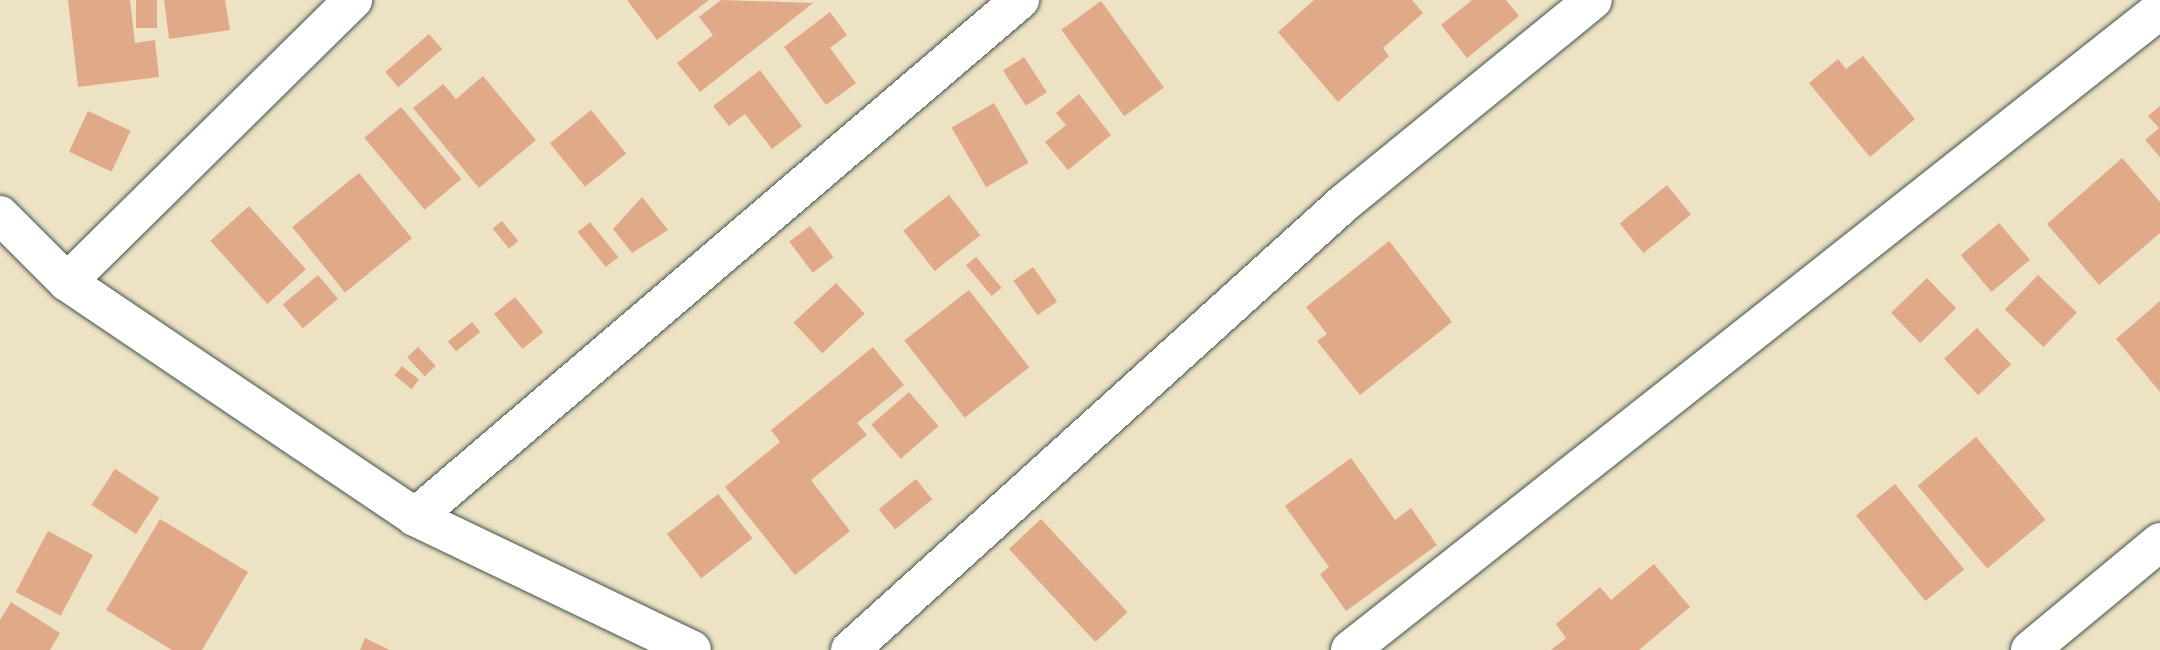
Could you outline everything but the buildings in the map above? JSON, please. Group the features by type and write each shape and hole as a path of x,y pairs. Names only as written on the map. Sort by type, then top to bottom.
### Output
{"street":[{"path":"67,282 353,0"},
{"path":"415,517 1020,0"},
{"path":"850,650 1344,203 1594,0"},
{"path":"1350,650 2160,9"},
{"path":"0,215 67,282 415,517 691,650"},
{"path":"2030,650 2160,542"}]}
